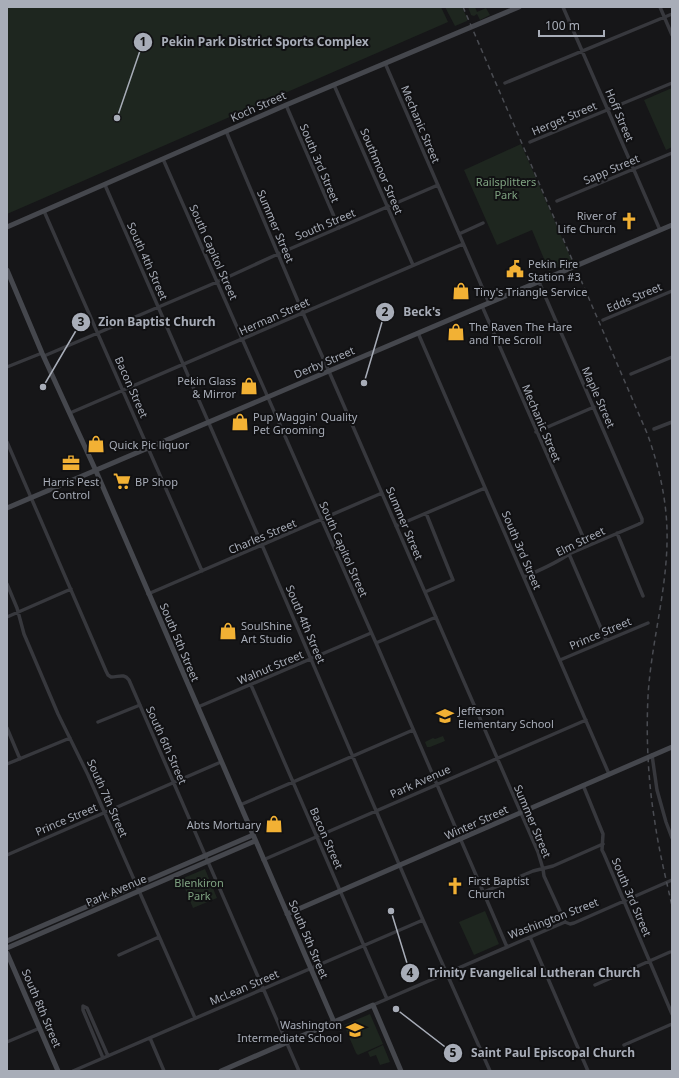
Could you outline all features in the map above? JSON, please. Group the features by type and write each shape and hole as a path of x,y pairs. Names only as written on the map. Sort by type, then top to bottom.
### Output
{"street":[{"name":"Koch Street","path":"7,227 286,105 519,7"},
{"name":"Hoff Street","path":"563,7 660,230"},
{"path":"660,7 672,35"},
{"path":"506,83 672,14"},
{"name":"Mechanic Street","path":"385,63 489,303"},
{"name":"Herget Street","path":"530,142 672,83"},
{"name":"Southmoor Street","path":"334,85 413,265"},
{"name":"South 3rd Street","path":"286,105 338,228"},
{"name":"Summer Street","path":"226,132 521,812 538,852 544,876 565,922"},
{"name":"Sapp Street","path":"557,202 672,153"},
{"name":"South Capitol Street","path":"163,159 372,632 507,947"},
{"name":"South 4th Street","path":"104,185 209,423 377,810 423,920 490,1071"},
{"name":"South Street","path":"7,367 43,355 98,333 438,185"},
{"name":"Bacon Street","path":"44,211 124,390 202,571"},
{"path":"459,234 483,223"},
{"name":"Derby Street","path":"7,508 149,449 672,225"},
{"name":"Herman Street","path":"70,414 463,244"},
{"name":"South 5th Street","path":"7,270 43,355 96,471 334,1022"},
{"name":"Maple Street","path":"539,282 642,520"},
{"name":"Edds Street","path":"603,320 672,291"},
{"name":"Mechanic Street","path":"482,306 586,546"},
{"name":"South 3rd Street","path":"418,333 609,774"},
{"path":"631,374 672,357"},
{"path":"536,432 594,407"},
{"path":"654,429 672,422"},
{"name":"South 6th Street","path":"7,442 108,675 113,677 122,675 127,677 129,680 299,1071"},
{"path":"396,526 485,488"},
{"name":"Charles Street","path":"148,594 382,494"},
{"path":"425,592 453,580 426,514"},
{"name":"Elm Street","path":"524,577 548,567 569,554 586,546 639,524 642,520"},
{"path":"616,533 643,596"},
{"path":"569,554 606,640"},
{"name":"South 7th Street","path":"7,584 16,604 24,634 58,714 104,812 194,1018"},
{"path":"7,617 71,590"},
{"path":"376,643 436,617"},
{"name":"Prince Street","path":"560,660 648,623"},
{"name":"Walnut Street","path":"198,708 372,632"},
{"name":"Bacon Street","path":"251,685 387,999"},
{"path":"98,722 140,705"},
{"name":"Park Avenue","path":"264,860 586,720"},
{"path":"7,728 20,759"},
{"path":"240,805 354,757 413,730"},
{"path":"7,764 70,738"},
{"name":"Winter Street","path":"287,914 672,747"},
{"path":"652,756 657,790 672,838"},
{"name":"Prince Street","path":"7,855 221,762"},
{"name":"South 3rd Street","path":"583,785 602,831 602,850 672,1014"},
{"name":"Park Avenue","path":"7,948 206,856 254,838"},
{"name":"Park Avenue","path":"7,941 208,861 254,838"},
{"path":"484,892 532,871 553,866 603,844"},
{"name":"Washington Street","path":"221,1071 565,922 570,924 574,923 672,880"},
{"name":"McLean Street","path":"73,1071 423,920"},
{"path":"119,955 159,937"},
{"path":"530,937 588,1071"},
{"path":"595,985 670,952"},
{"name":"South 8th Street","path":"7,953 58,1071"},
{"path":"373,1005 401,1071"},
{"path":"103,1058 83,1010 83,1006 87,1008 108,1056"},
{"path":"624,1045 672,1024"},
{"path":"7,1042 40,1028"},
{"path":"150,1038 164,1071"}],"green space":[{"path":"7,7 441,7 448,22 7,214"},
{"path":"445,7 462,7 467,21 455,26"},
{"path":"468,7 475,7 477,12 486,8 490,15 480,20 477,14 474,16 471,15"},
{"path":"672,88 672,147 666,150 644,100"},
{"name":"Railsplitters Park","path":"521,144 572,261 549,271 532,230 497,245 464,170"},
{"path":"443,736 445,741 427,747 425,742 433,738 435,739"},
{"name":"Blenkiron Park","path":"205,869 217,898 193,908 181,879"},
{"path":"485,911 499,944 474,955 459,922"},
{"path":"370,1014 383,1044 358,1055 344,1025"},
{"path":"383,1045 390,1062 380,1065 376,1055 370,1057 368,1052"}],"railway":[{"path":"463,7 647,433 656,460 665,501 667,543 664,581 652,658 648,696 647,744 649,775 658,844 672,906"}],"place":[{"name":"Pekin Park District Sports Complex","path":"117,118"},
{"name":"River of Life Church","path":"629,221"},
{"name":"Pekin Fire Station #3","path":"515,269"},
{"name":"Tiny's Triangle Service","path":"461,291"},
{"name":"The Raven The Hare and The Scroll","path":"456,332"},
{"name":"Beck's","path":"364,383"},
{"name":"Pekin Glass & Mirror","path":"249,386"},
{"name":"Zion Baptist Church","path":"43,387"},
{"name":"Pup Waggin' Quality Pet Grooming","path":"240,422"},
{"name":"Quick Pic liquor","path":"96,444"},
{"name":"Harris Pest Control","path":"71,463"},
{"name":"BP Shop","path":"122,481"},
{"name":"SoulShine Art Studio","path":"228,631"},
{"name":"Jefferson Elementary School","path":"445,716"},
{"name":"Abts Mortuary","path":"274,824"},
{"name":"First Baptist Church","path":"455,886"},
{"name":"Trinity Evangelical Lutheran Church","path":"391,911"},
{"name":"Saint Paul Episcopal Church","path":"396,1009"},
{"name":"Washington Intermediate School","path":"355,1030"}]}
